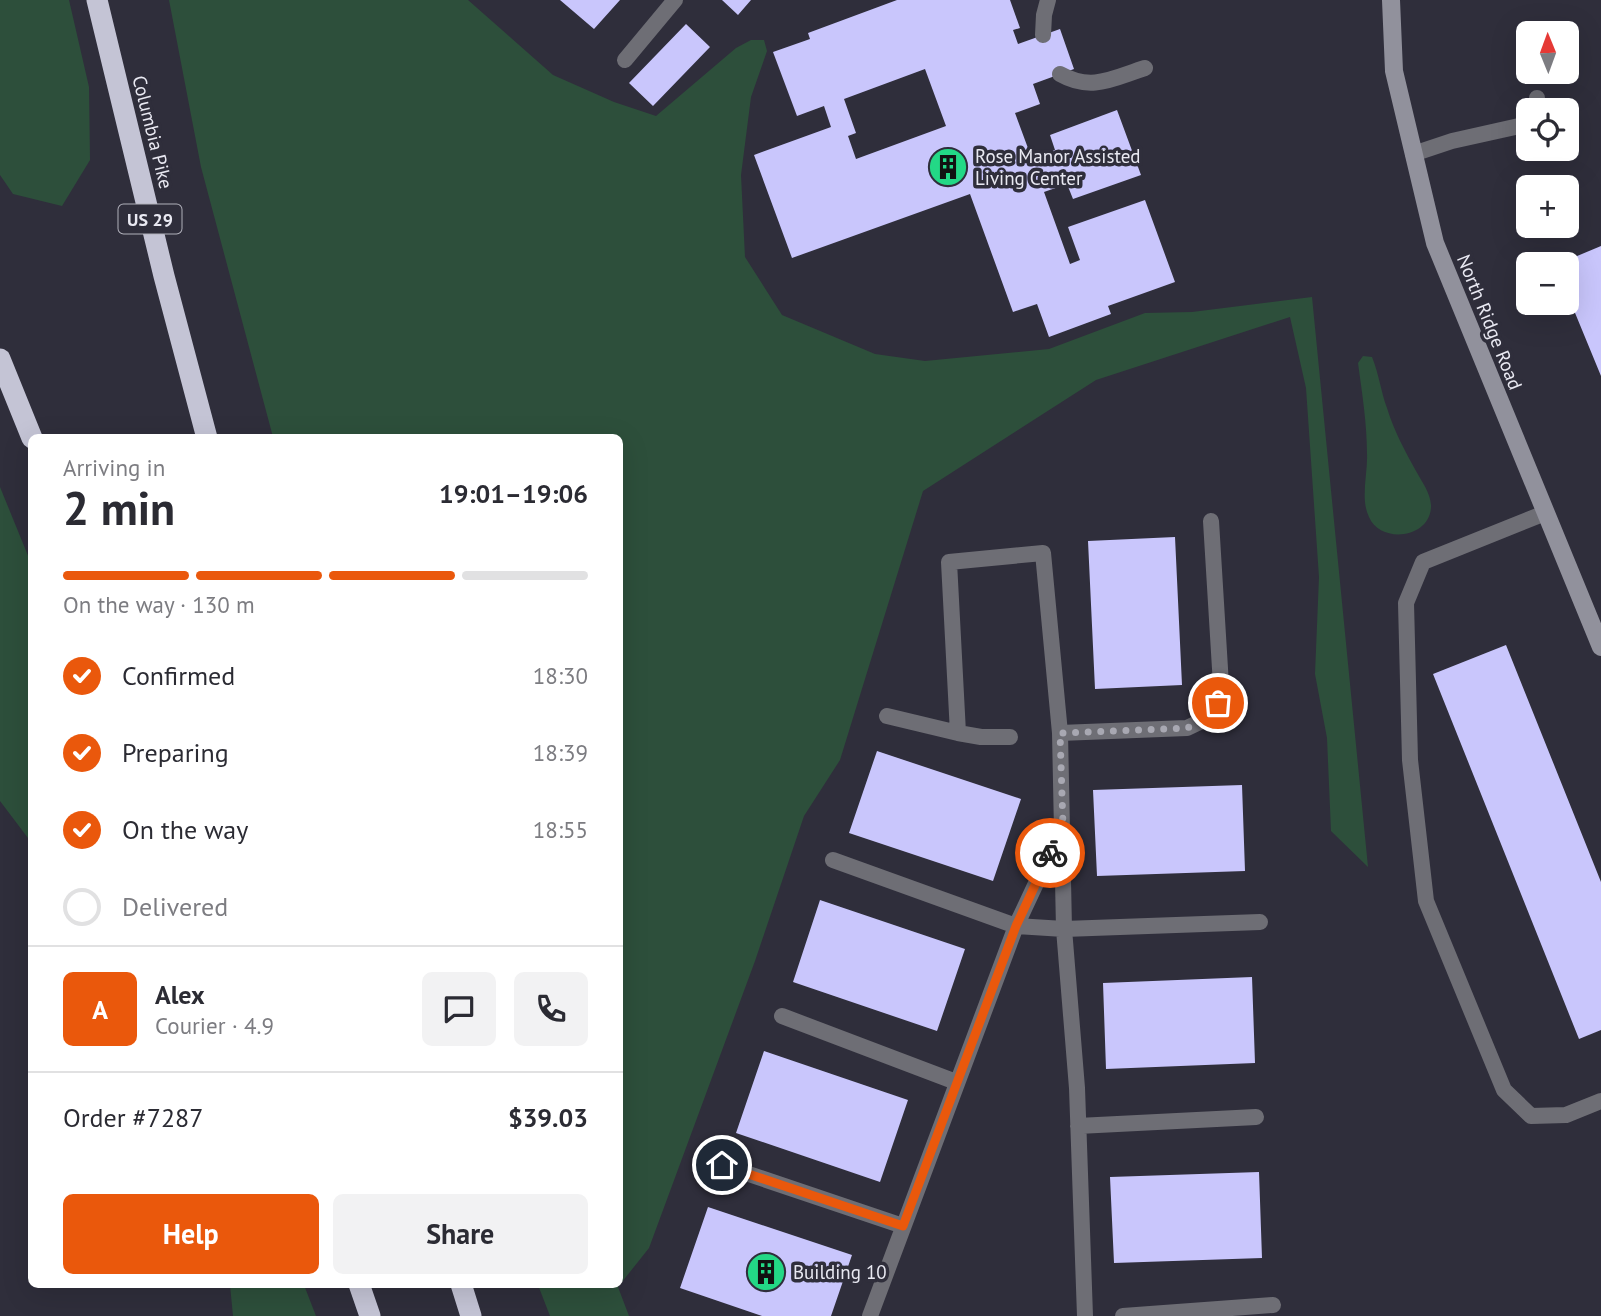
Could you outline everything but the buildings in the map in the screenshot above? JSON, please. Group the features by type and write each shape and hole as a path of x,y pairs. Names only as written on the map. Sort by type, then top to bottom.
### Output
{"highway":[{"name":"Columbia Pike","path":"97,0 164,276 206,434"},
{"path":"0,359 30,434"},
{"path":"360,1288 370,1316"},
{"path":"462,1288 471,1316"}],"street":[{"name":"North Ridge Road","path":"1391,0 1394,71 1435,243 1601,647"}],"lane":[{"path":"625,60 675,0"},
{"path":"1042,35 1048,0"},
{"path":"1060,74 1084,84 1096,84 1145,68"},
{"path":"1413,153 1516,127"},
{"path":"1545,513 1423,562 1406,603 1410,760 1426,901 1504,1090 1531,1116 1566,1115 1601,1101"},
{"path":"1060,733 1187,728 1208,718 1218,703 1221,685 1211,521"},
{"path":"958,733 949,562 1043,553 1060,733 1064,929 1077,1087 1085,1316"},
{"path":"887,716 981,737 1010,737"},
{"path":"870,1316 1016,926 1063,826"},
{"path":"833,860 1016,926 1064,929 1260,922"},
{"path":"782,1016 956,1082"},
{"path":"1078,1126 1256,1117"},
{"path":"722,1165 903,1226"},
{"path":"1123,1316 1273,1305"}],"green space":[{"path":"0,0 69,0 89,87 90,160 62,206 13,194 0,175"},
{"path":"169,0 468,0 553,75 614,102 656,116 736,48 751,40 764,40 767,51 751,97 741,175 745,257 782,315 875,354 925,361 1049,349 1145,313 1192,312 1312,297 1368,867 1331,831 1327,738 1315,674 1319,577 1306,388 1290,317 1096,380 923,491 840,760 804,816 755,961 649,1248 623,1281 623,434 272,434 201,167"},
{"path":"1363,356 1372,357 1393,425 1430,500 1429,516 1423,525 1405,534 1384,532 1375,526 1366,510 1366,431 1358,363"},
{"path":"0,487 28,556 28,838 0,801"},
{"path":"230,1288 305,1288 316,1316 233,1316"},
{"path":"539,1288 618,1288 629,1316 550,1316"}],"way so far":[{"path":"1050,853 1063,826 1060,733 1187,728 1208,718 1218,703"}],"place":[{"name":"Rose Manor Assisted Living Center","path":"948,167"},
{"name":"Building 10","path":"766,1272"}],"route":[{"path":"722,1165 903,1226 1016,926 1050,853"}]}
